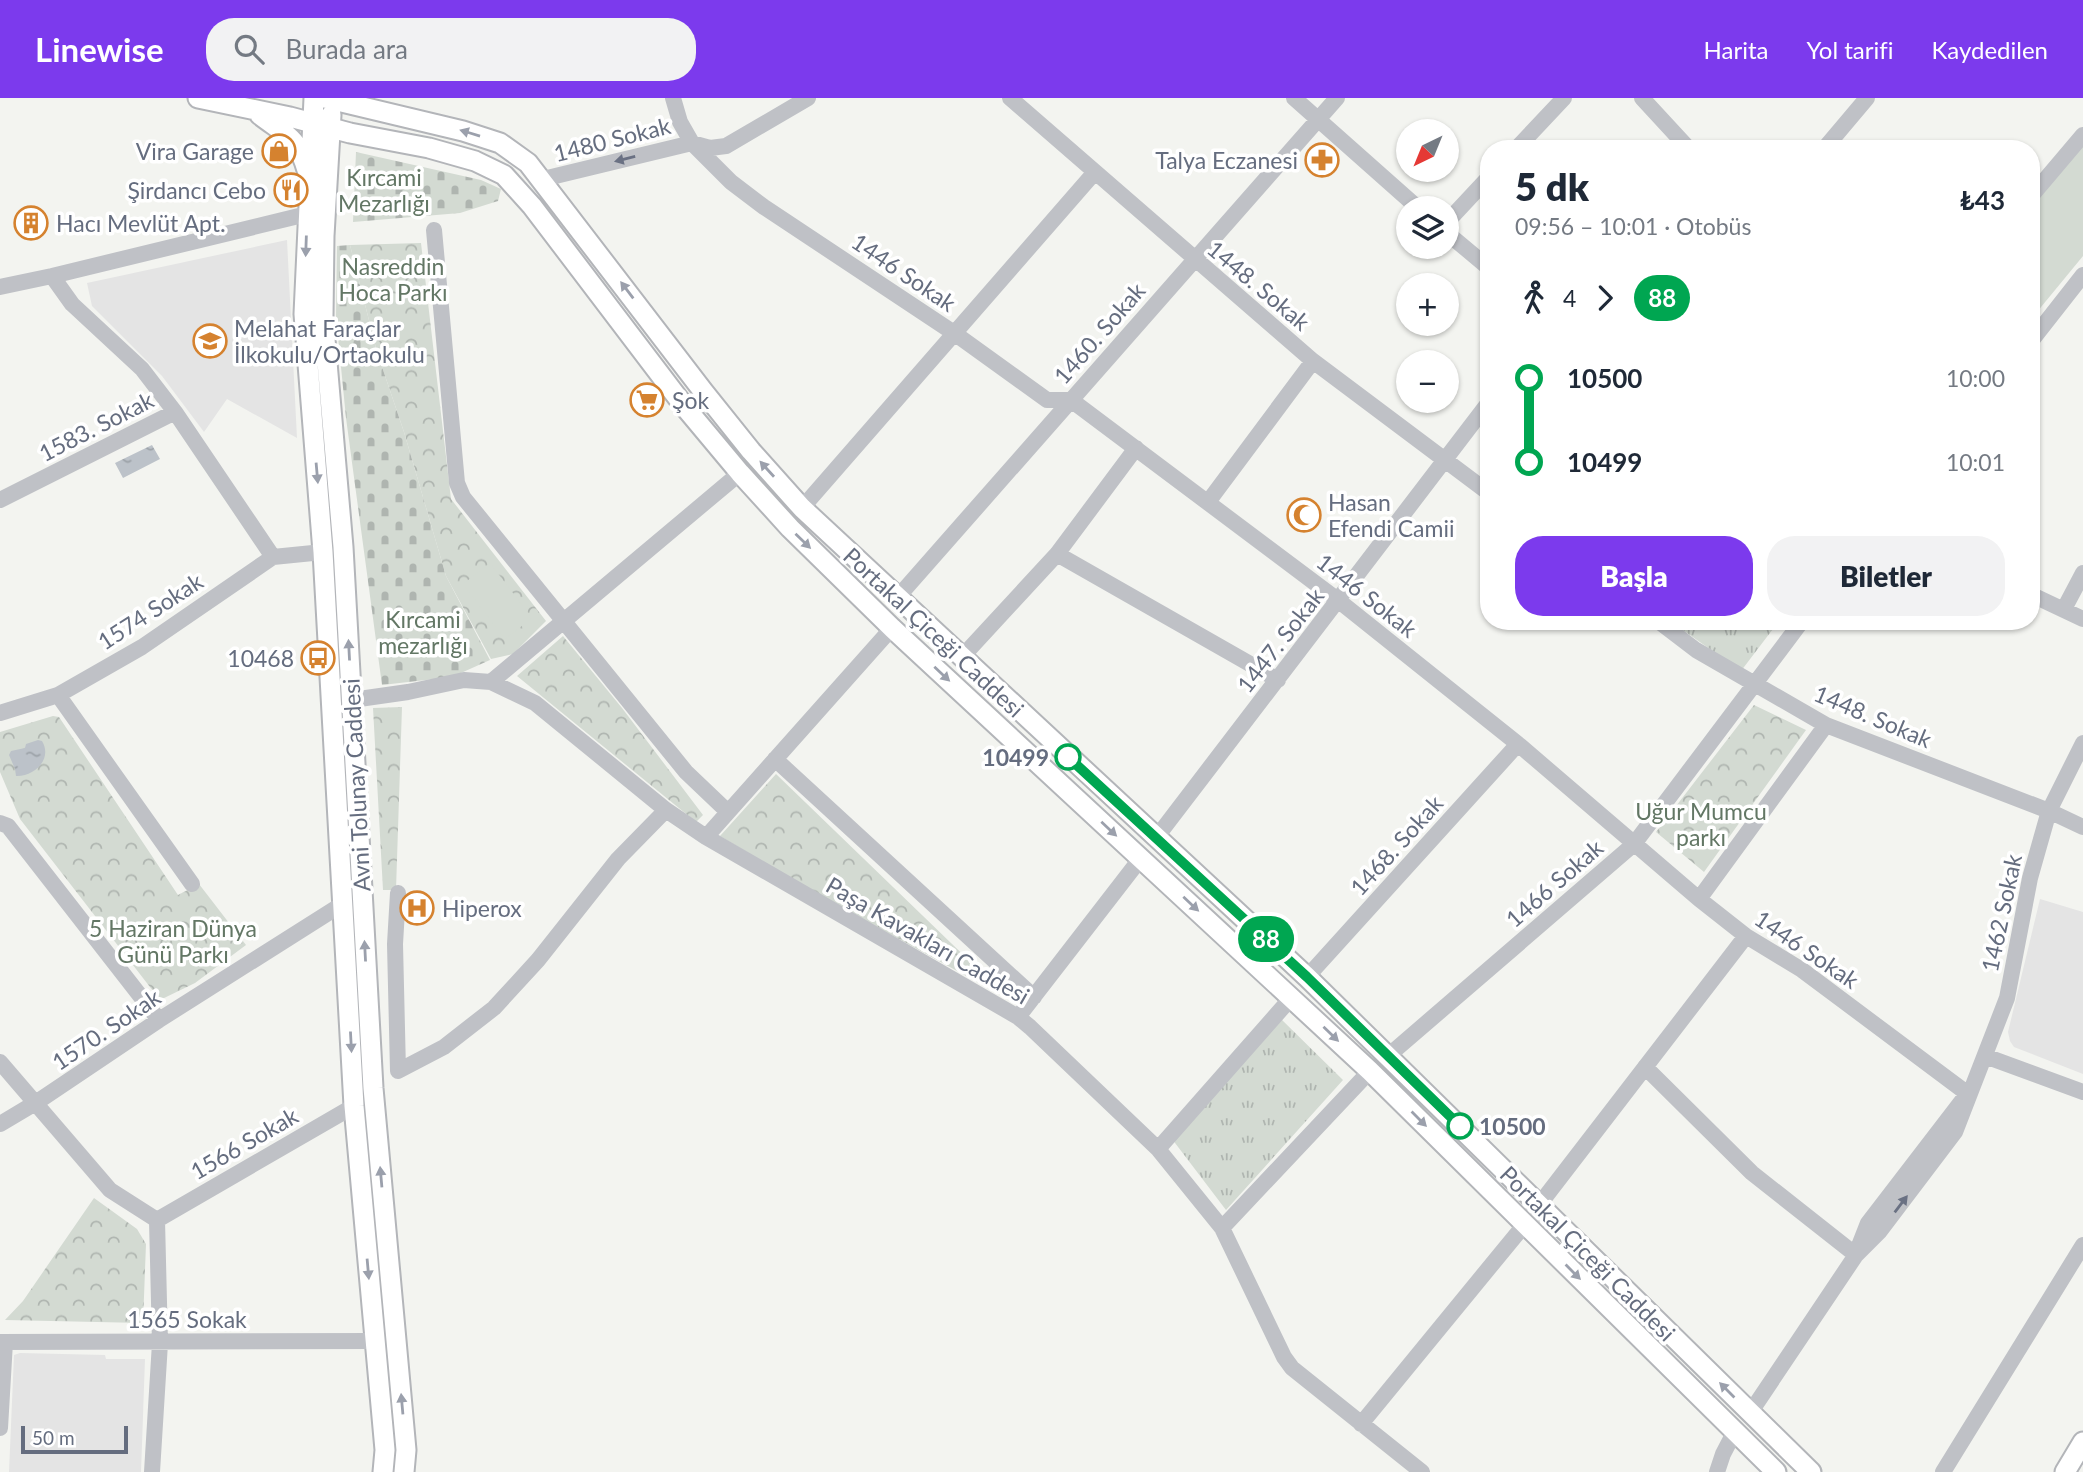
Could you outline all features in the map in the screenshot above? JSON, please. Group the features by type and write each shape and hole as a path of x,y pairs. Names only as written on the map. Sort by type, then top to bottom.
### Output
{"main road":[{"name":"Portakal Çiceği Caddesi","path":"198,98 441,151 475,161 504,175 532,206 684,406 790,528 892,628 1370,1071 1776,1472"},
{"name":"Portakal Çiceği Caddesi","path":"326,98 463,131 500,143 528,163 543,179 703,391 751,451 802,508 1307,977 1811,1472"},
{"name":"Avni Tolunay Caddesi","path":"326,98 309,178 304,314 324,552 354,1105 384,1450 383,1472"},
{"path":"255,109 294,141 309,178"},
{"name":"Avni Tolunay Caddesi","path":"321,125 323,316 343,547 373,1088 406,1450 404,1472"},
{"path":"2065,1472 2083,1442"}],"street":[{"name":"1446 Sokak","path":"673,98 680,122 692,144 731,182 954,333 1047,400 1071,400 1339,601 1518,744 1633,844 1746,936 1802,970 1968,1094"},
{"name":"1480 Sokak","path":"543,179 692,144 710,148 726,146 808,98"},
{"name":"1448. Sokak","path":"1010,98 1313,361 1480,486"},
{"path":"1294,98 1404,196"},
{"name":"1460. Sokak","path":"897,598 1337,98"},
{"path":"1642,98 1681,140"},
{"path":"1832,140 1867,98"},
{"path":"1523,140 1553,102"},
{"path":"2040,186 2083,135"},
{"path":"802,508 1094,172"},
{"path":"1459,209 1480,187"},
{"path":"0,287 307,214"},
{"path":"434,230 457,483 463,497 686,772 728,811"},
{"path":"1459,243 1480,260"},
{"path":"2040,330 2083,275"},
{"path":"52,276 72,304 142,369 175,412 272,557"},
{"path":"1208,502 1313,361"},
{"name":"1583. Sokak","path":"0,500 175,412"},
{"name":"1447. Sokak","path":"1156,838 1480,414"},
{"path":"961,658 1057,554 1136,448"},
{"path":"491,682 740,473"},
{"name":"1574 Sokak","path":"0,713 58,695 142,647 272,557 324,552"},
{"path":"1057,554 1278,680"},
{"path":"2064,609 2083,573"},
{"path":"2040,598 2083,619"},
{"path":"706,837 892,628"},
{"name":"1448. Sokak","path":"1670,630 1696,650 1826,725 2049,811 2083,827"},
{"name":"1466 Sokak","path":"1388,1056 1633,844 1795,630"},
{"name":"Paşa Kavakları Caddesi","path":"352,700 464,680 491,682 535,703 666,810 706,837 1018,1017 1158,1149 1222,1228 1284,1357 1292,1368 1422,1472"},
{"path":"58,695 192,884"},
{"path":"1699,899 1826,725"},
{"name":"1462 Sokak","path":"1750,1413 1856,1255 1868,1223 1968,1094 2007,998 2030,878 2049,811 2083,743"},
{"name":"1468. Sokak","path":"1307,977 1518,744"},
{"path":"775,758 1034,997"},
{"path":"398,892 395,944 398,1070 444,1047 494,1007 538,960 618,859 666,810"},
{"path":"0,823 8,826 159,1020"},
{"path":"1018,1017 1141,858"},
{"name":"1570. Sokak","path":"0,1124 344,903"},
{"path":"1539,1205 1746,936"},
{"path":"1158,1149 1292,997"},
{"path":"1985,1056 2083,1092"},
{"path":"0,1062 110,1190 157,1220 160,1343 152,1472"},
{"path":"1645,1067 1752,1173 1856,1255"},
{"path":"1222,1228 1370,1071"},
{"name":"1566 Sokak","path":"157,1220 354,1105"},
{"path":"1361,1424 1525,1224"},
{"path":"1943,1472 2083,1245"},
{"name":"1565 Sokak","path":"3,1342 374,1341"},
{"path":"0,1428 3,1342"},
{"path":"1717,1472 1735,1432"}],"shaded area":[{"name":"Melahat Faraçlar İlkokulu/Ortaokulu","path":"287,240 297,438 227,399 204,432 162,376 92,306 87,283"},
{"path":"2040,899 2083,912 2083,1074 2014,1047 2010,1041 2008,1032"},
{"path":"20,1353 145,1359 141,1472 9,1472 14,1355"}],"green space":[{"path":"2083,143 2083,256 2040,308 2040,196"},
{"name":"Kırcami Mezarlığı","path":"356,152 481,180 501,189 498,201 460,213 353,222"},
{"name":"Nasreddin Hoca Parkı","path":"421,243 451,499 546,621 513,654 491,659 446,576 404,432 377,352 350,245"},
{"name":"Kırcami mezarlığı","path":"350,245 377,352 404,432 446,576 490,660 452,677 382,685 346,418 336,316 337,246"},
{"path":"490,563 532,618 505,639 463,584"},
{"path":"1683,630 1772,630 1741,671"},
{"path":"563,636 622,708 703,815 696,822 517,676"},
{"name":"Uğur Mumcu parkı","path":"1754,705 1806,730 1704,872 1656,832"},
{"path":"402,707 396,890 383,890 373,708"},
{"name":"5 Haziran Dünya Günü Parkı","path":"53,716 59,717 178,895 199,884 246,945 195,983 160,1000 20,819 0,772 0,732"},
{"path":"776,774 1010,1000 824,898 720,836"},
{"path":"1280,1018 1343,1080 1226,1210 1172,1139"},
{"path":"94,1198 137,1229 146,1244 143,1323 5,1320 23,1301"}],"water":[{"path":"152,445 160,459 123,478 115,463"},
{"path":"42,741 45,748 40,766 23,776 16,776 9,755 11,751 25,748 26,744"}],"bus line":[{"name":"88","path":"1068,757 1307,977 1460,1126"}],"place":[{"name":"Vira Garage","path":"279,151"},
{"name":"Talya Eczanesi","path":"1322,160"},
{"name":"Şirdancı Cebo","path":"291,190"},
{"name":"Hacı Mevlüt Apt.","path":"31,223"},
{"name":"Melahat Faraçlar İlkokulu/Ortaokulu","path":"210,341"},
{"name":"Şok","path":"647,400"},
{"name":"Hasan Efendi Camii","path":"1304,515"},
{"name":"10468","path":"318,658"},
{"name":"10499","path":"1068,757"},
{"name":"Hiperox","path":"417,908"},
{"name":"10500","path":"1460,1126"}]}
